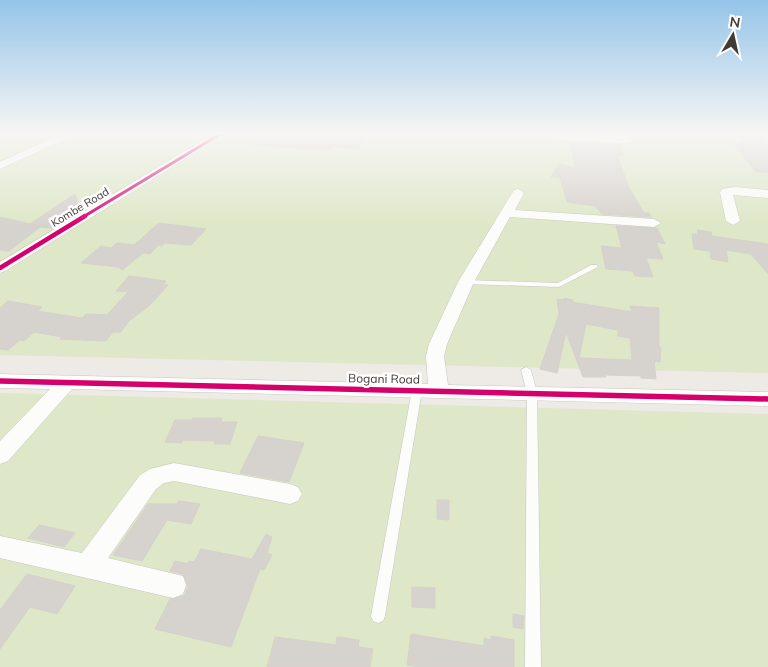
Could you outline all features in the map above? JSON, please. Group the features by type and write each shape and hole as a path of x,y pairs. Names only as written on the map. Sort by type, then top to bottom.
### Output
{"street":[{"name":"Kombe Road","path":"0,268 171,164"},
{"path":"734,221 726,192 768,194"},
{"path":"439,390 435,370 435,356 438,344 466,282 518,193"},
{"path":"505,213 654,223"},
{"name":"Bogani Road","path":"0,381 768,399"},
{"path":"0,455 67,383"},
{"path":"88,566 148,482 158,475 174,472 290,494"},
{"path":"0,547 173,585"}],"lane":[{"path":"466,282 559,285 594,267"},
{"path":"526,370 532,393 533,667"},
{"path":"378,616 417,390"}],"green space":[{"path":"0,164 768,164 768,373 0,355"},
{"path":"0,393 768,414 768,667 0,667"}],"building":[{"path":"559,164 575,168 574,164 621,164 628,186 644,213 649,213 651,217 602,214 595,206 567,202 560,178 551,177"},
{"path":"750,164 768,164 768,173 756,172"},
{"path":"75,194 80,212 52,228 40,227 9,251 0,250 0,217 30,224"},
{"path":"159,223 206,229 191,245 165,243 162,246 158,245 150,254 143,253 122,270 119,267 81,263 101,246 111,248 117,243 134,245"},
{"path":"616,226 657,228 665,244 656,242 663,259 646,258 653,277 635,276 633,271 606,269 601,246 622,248"},
{"path":"697,230 711,232 712,236 768,244 768,274 751,254 726,250 728,262 711,259 710,251 694,249 692,234 698,234"},
{"path":"129,276 166,281 163,284 168,285 149,306 129,321 121,332 113,332 106,341 60,339 62,337 34,332 24,341 20,340 8,350 0,349 0,308 8,301 42,307 37,311 82,318 86,314 107,315 128,292 116,291"},
{"path":"564,298 573,300 572,302 632,312 630,306 659,308 659,347 661,347 660,362 654,361 656,379 641,378 641,376 605,375 606,377 583,377 566,332 557,373 540,369 559,314 557,299 564,300","holes":["586,324 618,330 618,336 630,338 632,360 579,358"]},
{"path":"193,418 222,418 221,422 237,422 230,444 214,444 215,441 183,440 182,443 165,442 175,420 192,420"},
{"path":"258,436 304,443 289,482 240,473"},
{"path":"437,500 449,500 449,520 437,519"},
{"path":"179,501 200,504 191,524 167,520 142,561 113,555 148,504 177,504"},
{"path":"39,525 75,533 64,547 28,538"},
{"path":"266,534 272,537 267,553 272,555 264,570 260,569 231,647 155,629 170,599 184,596 188,586 183,574 170,571 175,561 188,564 189,561 194,562 201,549 252,559"},
{"path":"27,574 75,586 57,614 30,607 0,649 0,610"},
{"path":"412,587 435,588 435,608 412,607"},
{"path":"513,614 524,616 523,629 513,627"},
{"path":"411,634 484,646 484,638 491,640 491,636 514,640 514,667 421,667 407,665"},
{"path":"275,637 336,645 337,637 359,640 358,647 373,649 370,667 267,667"}],"cycle path":[{"path":"0,268 171,164"},
{"path":"0,381 768,399"}]}
